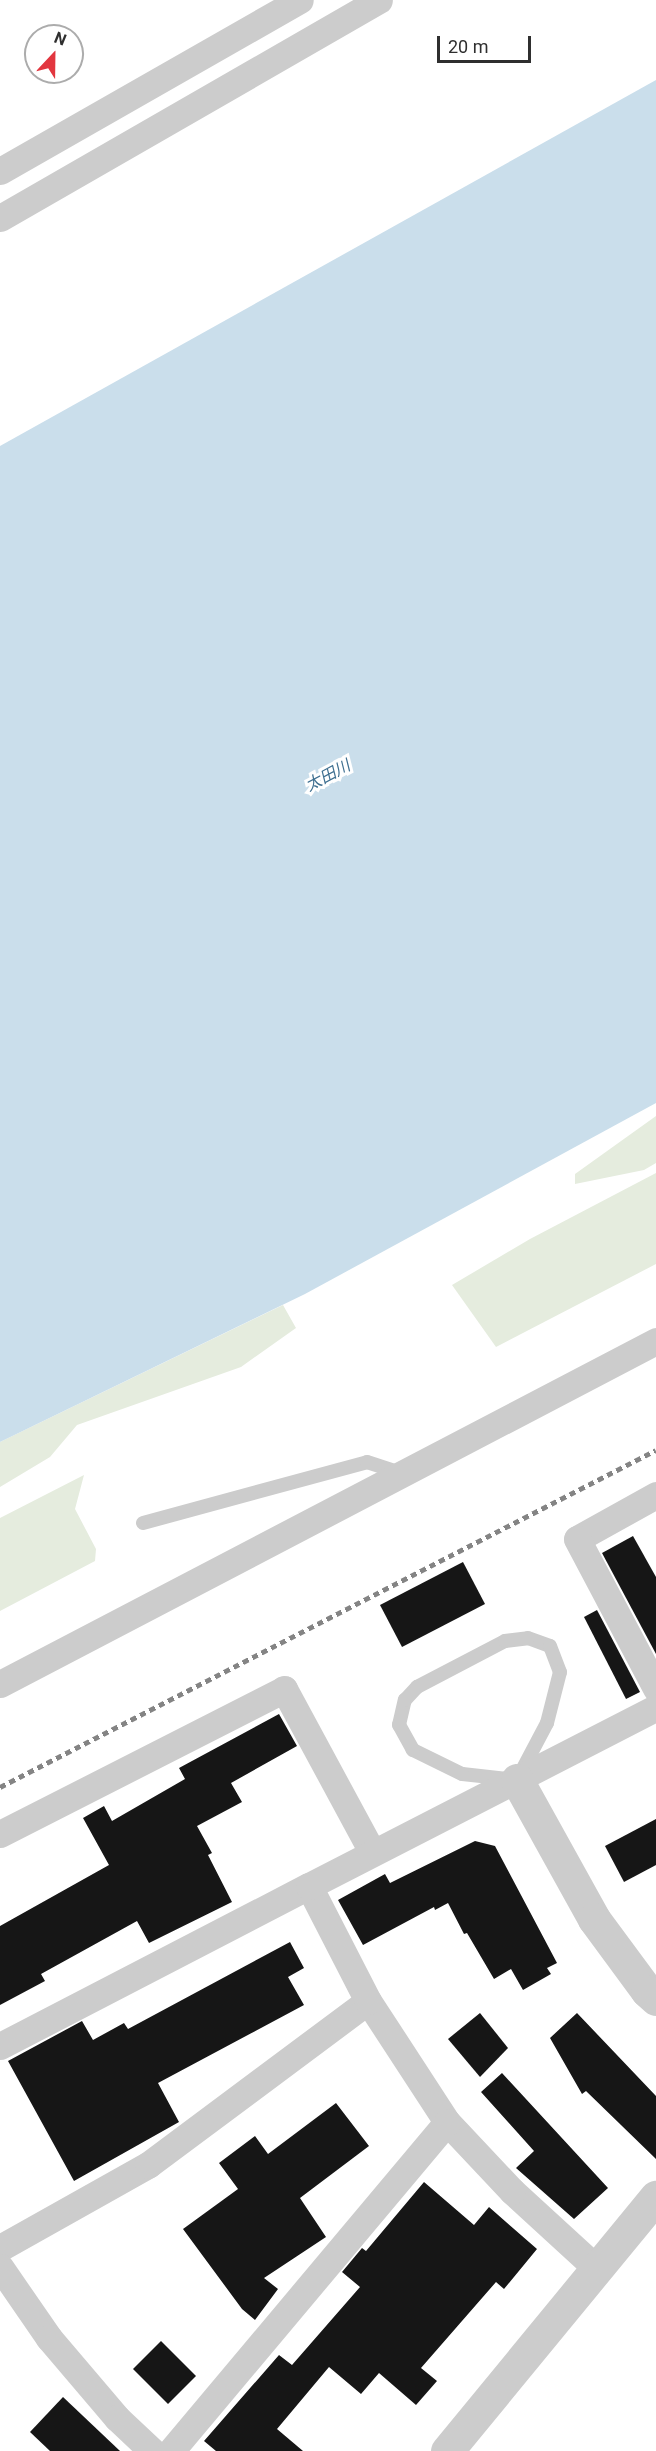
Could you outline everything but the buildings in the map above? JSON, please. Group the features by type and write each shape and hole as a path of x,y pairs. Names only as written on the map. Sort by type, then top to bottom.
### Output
{"street":[{"path":"0,171 300,0"},
{"path":"0,218 379,0"},
{"path":"0,1684 656,1341"},
{"path":"656,1496 577,1539 656,1688"},
{"path":"0,1834 284,1689 372,1852"},
{"path":"0,2046 372,1852 656,1708"},
{"path":"517,1780 594,1918 647,1991 656,1999"},
{"path":"309,1886 368,2001 447,2122 512,2191 596,2268"},
{"path":"0,2248 148,2165 368,2001"},
{"path":"171,2451 447,2122"},
{"path":"447,2451 656,2197"},
{"path":"0,2267 49,2338 117,2418 152,2451"}],"lane":[{"path":"143,1523 367,1462 404,1474"},
{"path":"528,1638 550,1646 560,1672 547,1723 517,1780 462,1774 413,1750 399,1725 405,1700 417,1687 505,1641 528,1638"}],"shaded area":[{"path":"656,1116 656,1163 644,1170 575,1184 575,1174"},
{"path":"656,1173 656,1264 496,1347 452,1285 530,1239"},
{"path":"283,1305 296,1328 241,1367 77,1425 50,1457 0,1487 0,1442"},
{"path":"84,1475 75,1509 96,1549 95,1561 0,1611 0,1518"}],"water":[{"name":"太田川","path":"656,80 656,1103 305,1294 0,1442 0,446"}],"railway":[{"path":"0,1787 656,1450"}]}
